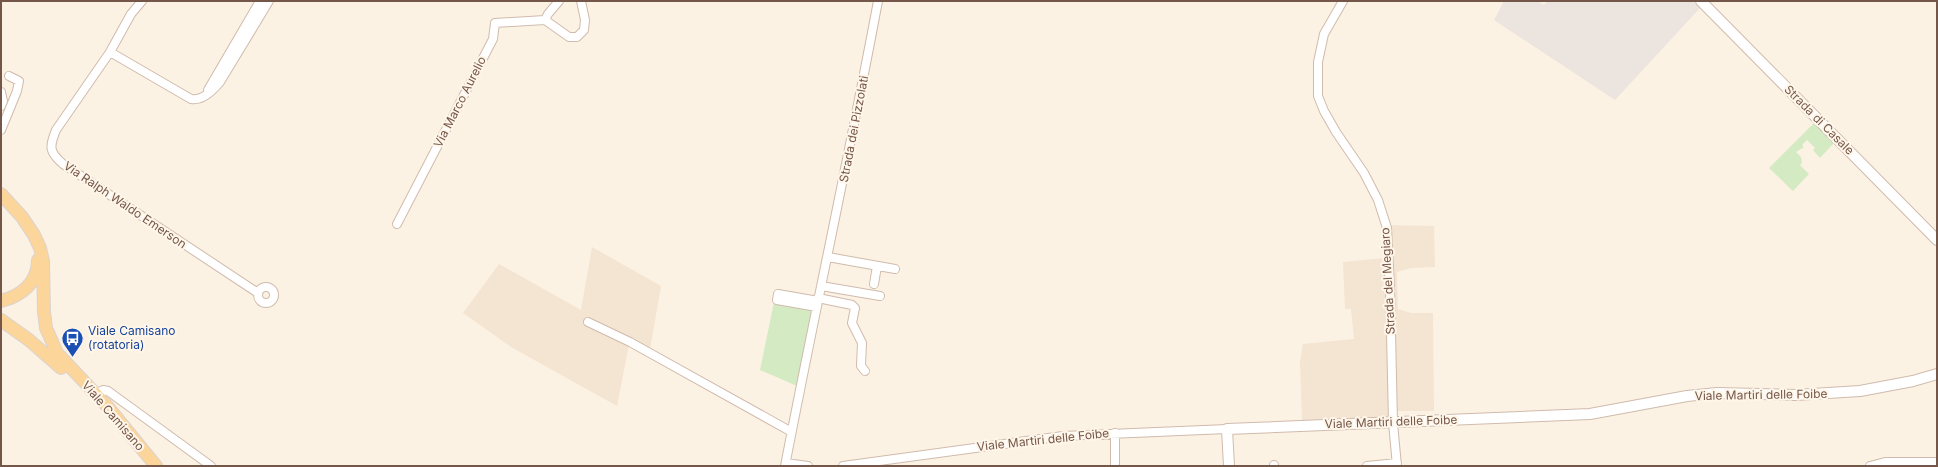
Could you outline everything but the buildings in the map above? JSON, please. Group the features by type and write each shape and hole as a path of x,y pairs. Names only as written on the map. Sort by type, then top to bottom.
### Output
{"main road":[{"path":"1,194 22,217 34,235 40,248 43,261 44,312 46,328 57,353 66,368"},
{"path":"1,301 20,294 29,286 35,275 38,262 38,248 34,235"},
{"path":"1,320 66,368"},
{"name":"Viale Camisano","path":"66,368 96,394 156,466"},
{"name":"Viale Camisano","path":"66,368 145,466"}],"street":[{"name":"Via Ralph Waldo Emerson","path":"142,1 131,14 110,52 56,130 51,141 51,150 55,157 258,293"},
{"path":"199,98 208,90 260,1"},
{"path":"110,52 191,99 199,98 210,93 220,82 269,1"},
{"path":"559,1 545,20 569,37 577,37 584,30 585,20 581,1"},
{"name":"Strada dei Pizzolati","path":"785,464 790,431 828,257 878,1"},
{"name":"Strada del Megiaro","path":"1343,1 1324,34 1318,62 1318,96 1324,111 1336,132 1364,173 1378,200 1387,228 1393,423 1397,464 1367,466"},
{"name":"Strada di Casale","path":"1701,1 1937,240"},
{"name":"Via Marco Aurelio","path":"397,224 493,39 495,23 545,20"},
{"path":"1,130 18,91 18,82 9,76"},
{"path":"1,92 2,101"},
{"path":"828,257 895,269"},
{"path":"874,284 877,266"},
{"path":"821,286 880,296"},
{"path":"778,294 777,300 852,305 855,308 852,323 862,343 861,366 865,371"},
{"path":"588,322 629,338 790,431"},
{"name":"Viale Martiri delle Foibe","path":"843,466 1063,436 1590,414 1687,396 1716,394 1828,394 1860,391 1913,381 1937,374"},
{"path":"96,394 103,390 108,391 212,466"},
{"path":"1227,428 1229,466"},
{"path":"1115,433 1115,466"},
{"path":"1870,466 1885,462 1937,462"},
{"path":"785,464 808,466"}],"shaded area":[{"path":"1504,1 1537,1 1544,5 1548,1 1693,1 1700,8 1615,100 1494,20"},
{"path":"1382,225 1434,226 1435,267 1411,268 1397,272 1398,309 1411,313 1433,313 1434,411 1396,411 1395,417 1302,420 1300,362 1303,344 1354,339 1351,309 1345,309 1343,262 1384,258"},
{"path":"592,247 661,286 649,355 629,345 617,406 511,347 463,313 499,264 581,310"}],"green space":[{"path":"1815,122 1834,143 1820,158 1813,150 1815,148 1807,140 1802,145 1804,147 1796,152 1801,157 1802,163 1800,165 1809,174 1793,191 1769,168"},
{"path":"774,302 812,308 797,386 760,370"}],"place":[{"name":"Viale Camisano (rotatoria)","path":"72,358"}]}
